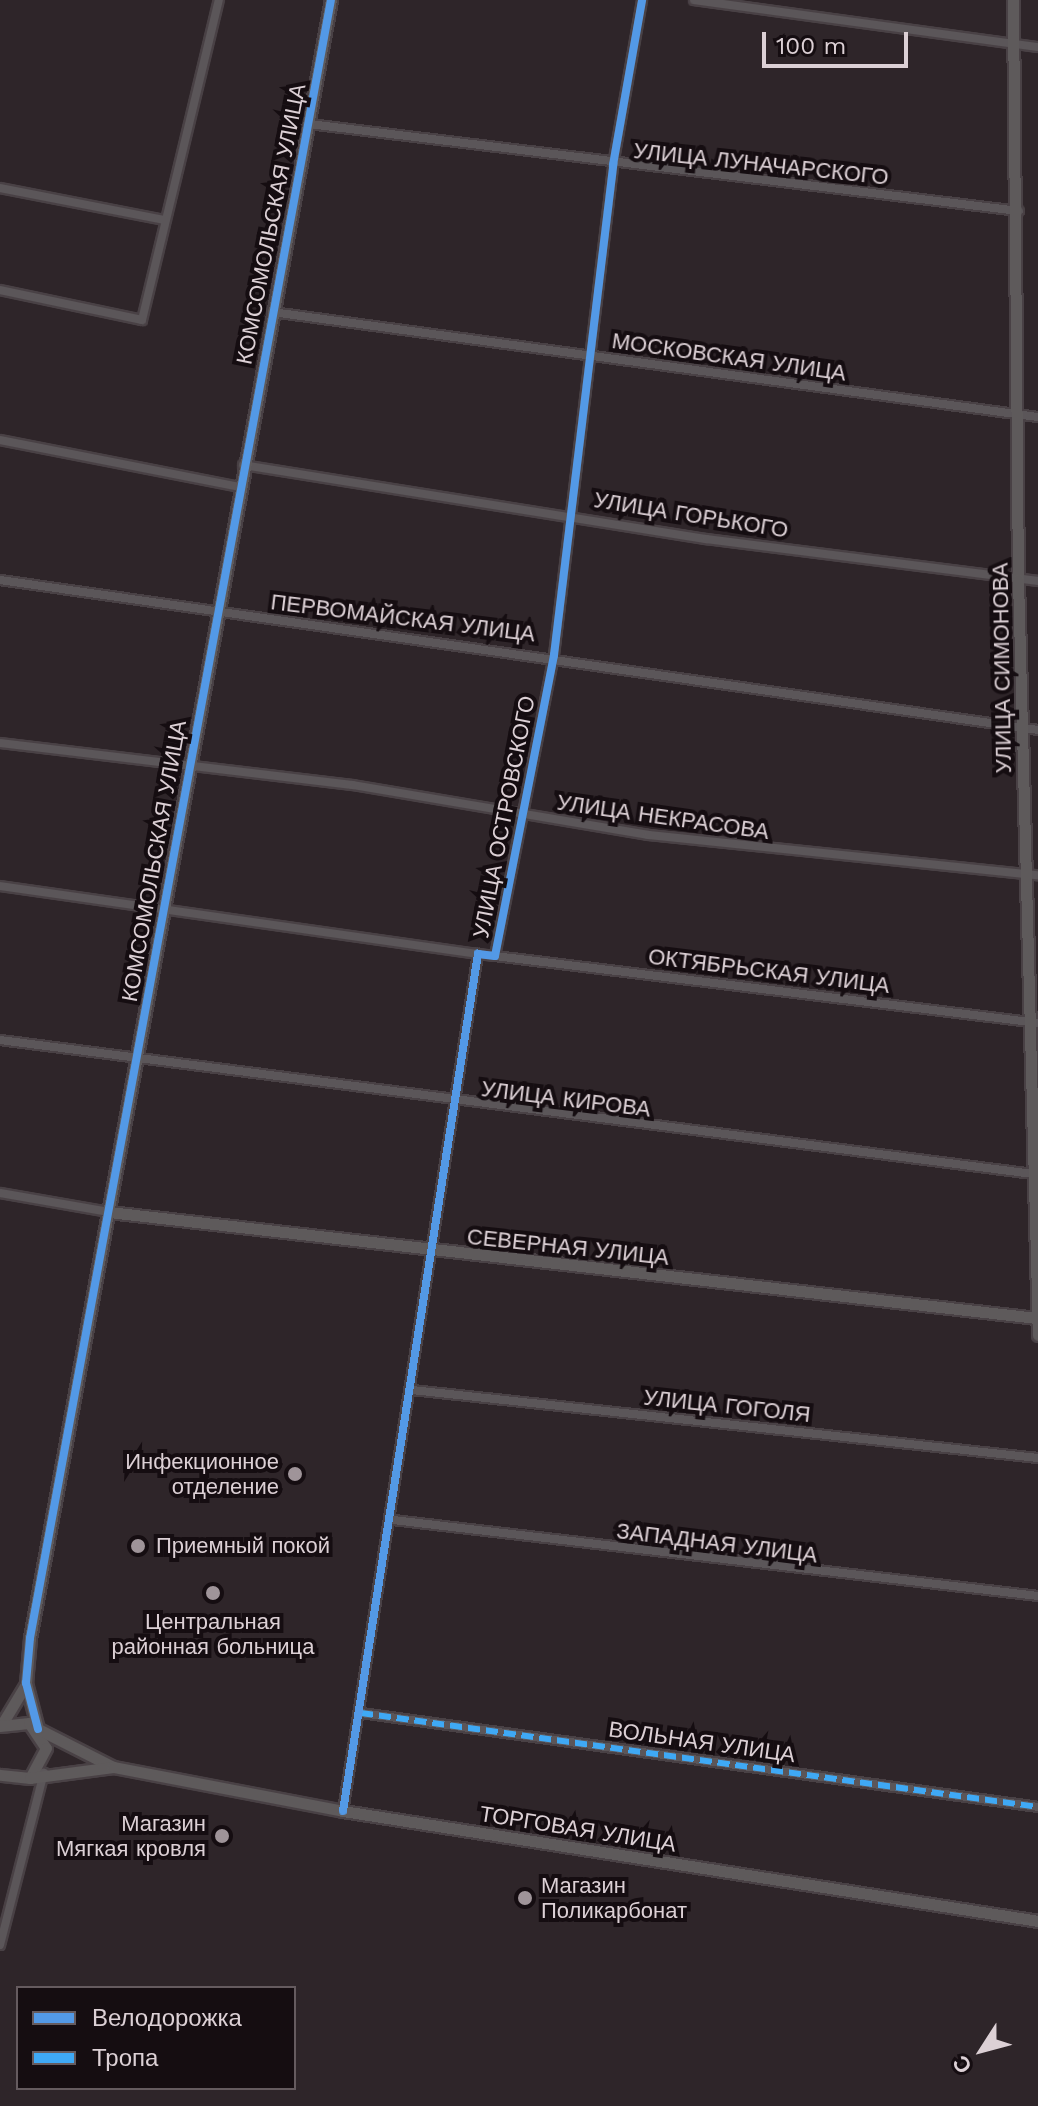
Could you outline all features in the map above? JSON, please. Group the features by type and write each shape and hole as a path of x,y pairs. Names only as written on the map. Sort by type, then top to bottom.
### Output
{"street":[{"path":"0,290 142,320 219,0"},
{"name":"КОМСОМОЛЬСКАЯ УЛИЦА","path":"1,1725 26,1683 136,1060 220,613 243,465 331,0"},
{"name":"УЛИЦА ОСТРОВСКОГО","path":"343,1811 393,1520 451,1102 478,954 495,956 520,814 554,655 575,514 589,356 613,165 642,0"},
{"path":"694,0 1038,47"},
{"name":"УЛИЦА СИМОНОВА","path":"1013,0 1020,211 1018,579 1022,728 1033,874 1033,1174 1037,1209 1038,1335"},
{"name":"УЛИЦА ЛУНАЧАРСКОГО","path":"309,124 613,165 1020,211"},
{"path":"0,188 165,220"},
{"name":"МОСКОВСКАЯ УЛИЦА","path":"272,312 1038,417"},
{"path":"0,440 240,487"},
{"name":"УЛИЦА ГОРЬКОГО","path":"243,465 1038,581"},
{"name":"ПЕРВОМАЙСКАЯ УЛИЦА","path":"0,580 220,613 554,655 1038,730"},
{"name":"УЛИЦА НЕКРАСОВА","path":"0,743 190,764 764,849 1033,874"},
{"path":"0,886 478,954"},
{"name":"ОКТЯБРЬСКАЯ УЛИЦА","path":"495,956 1033,1022"},
{"name":"УЛИЦА КИРОВА","path":"0,1040 451,1102 1033,1174"},
{"name":"СЕВЕРНАЯ УЛИЦА","path":"0,1193 109,1212 431,1252 1037,1318"},
{"name":"УЛИЦА ГОГОЛЯ","path":"412,1390 1038,1458"},
{"name":"ЗАПАДНАЯ УЛИЦА","path":"393,1520 1038,1596"},
{"name":"КОМСОМОЛЬСКАЯ УЛИЦА","path":"26,1683 46,1748 30,1778"},
{"name":"ВОЛЬНАЯ УЛИЦА","path":"361,1713 1038,1807"},
{"name":"ТОРГОВАЯ УЛИЦА","path":"1,1725 38,1729 113,1767"},
{"name":"ТОРГОВАЯ УЛИЦА","path":"0,1778 16,1781 44,1773 113,1767 343,1811 1038,1921"},
{"path":"0,1945 44,1773"}],"marked path":[{"path":"361,1713 1038,1807"}],"cycle path":[{"path":"38,1729 26,1683 30,1638 331,0"},
{"path":"343,1811 478,954 495,956 554,655 613,165 642,0"}],"place":[{"name":"Инфекционное отделение","path":"295,1474"},
{"name":"Приемный покой","path":"138,1546"},
{"name":"Центральная районная больница","path":"213,1593"},
{"name":"Магазин Мягкая кровля","path":"222,1836"},
{"name":"Магазин Поликарбонат","path":"525,1898"}]}
